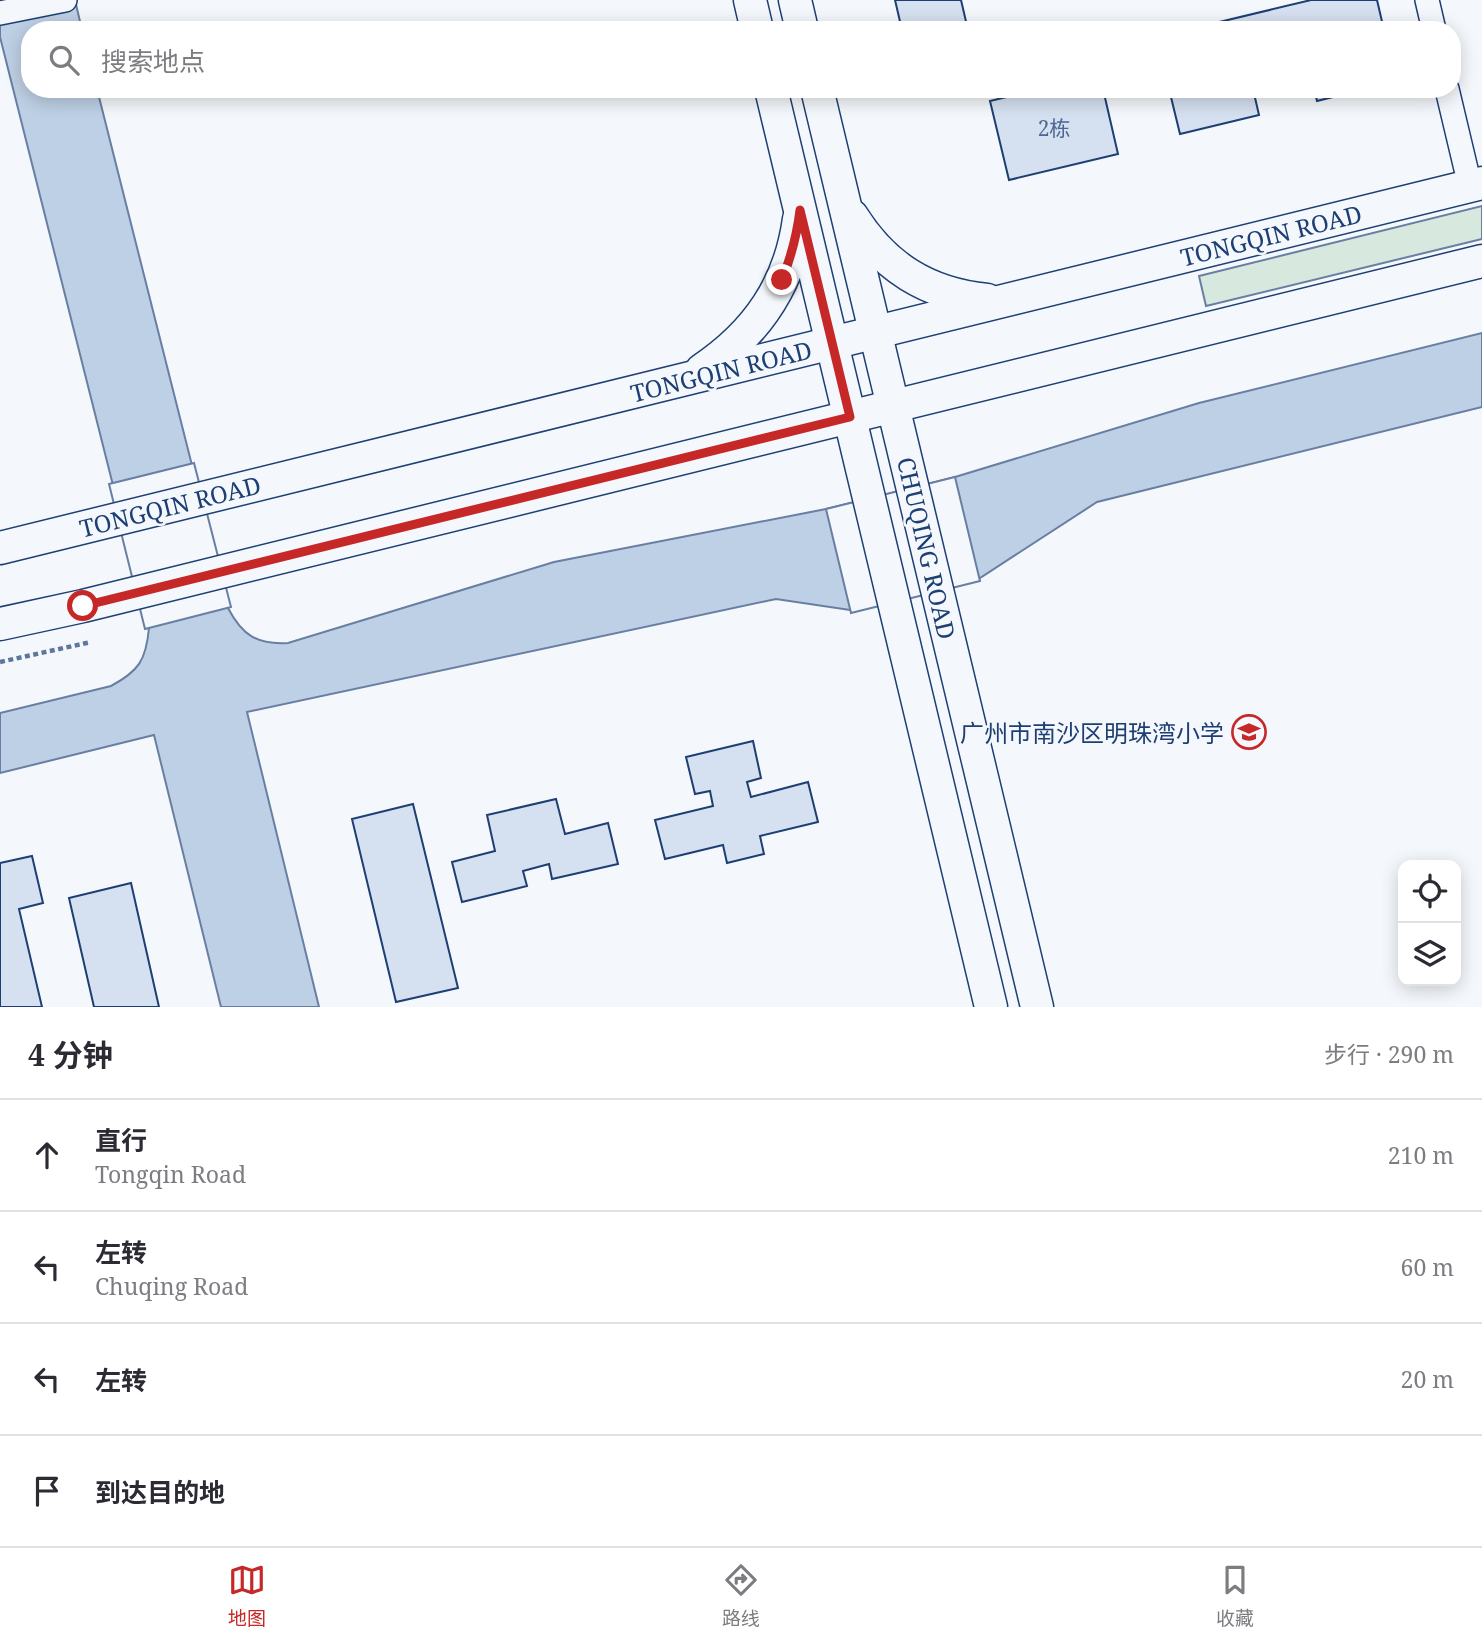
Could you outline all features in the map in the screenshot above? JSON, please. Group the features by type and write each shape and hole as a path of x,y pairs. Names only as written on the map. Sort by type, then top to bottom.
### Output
{"main road":[{"path":"750,0 755,21"},
{"path":"795,0 800,21"},
{"name":"CHUQING ROAD","path":"773,98 991,1007"},
{"name":"CHUQING ROAD","path":"819,98 1037,1007"},
{"name":"TONGQIN ROAD","path":"0,548 1009,300 1474,176"},
{"path":"843,199 864,234 885,257 910,276 947,293 968,298 1009,300"},
{"path":"681,381 732,348 771,302 791,257 800,210"},
{"path":"0,624 83,606 1482,261"}],"street":[{"path":"0,13 65,0"},
{"path":"1427,0 1432,21"},
{"path":"1450,98 1474,176"}],"path":[{"path":"0,662 91,642"}],"shaded area":[{"path":"1482,206 1482,239 1206,306 1199,276"}],"water":[{"path":"0,0 75,0 80,21 21,21 21,98 99,98 228,608 239,625 259,640 288,643 554,562 826,509 912,488 1199,403 1482,333 1482,407 1097,502 980,578 850,610 776,599 247,712 319,1007 221,1007 154,735 0,773 0,713 111,686 128,675 139,663 146,648 149,628 0,37"}],"pier":[{"path":"194,463 231,607 145,629 109,484"},
{"path":"955,477 980,581 851,613 826,509"}],"building":[{"path":"895,0 961,0 966,21 900,21"},
{"path":"1311,0 1377,0 1382,21 1224,21"},
{"path":"1002,98 1105,98 1118,154 1009,180 990,101"},
{"path":"1171,98 1255,98 1259,115 1180,134"},
{"path":"753,741 761,778 747,782 751,797 808,782 818,822 760,836 764,854 727,863 723,845 665,859 655,820 713,806 710,791 695,794 686,757"},
{"path":"556,799 565,834 608,823 618,864 552,879 549,864 523,871 527,886 462,902 452,862 495,851 487,815"},
{"path":"413,804 458,988 396,1002 352,819"},
{"path":"32,856 43,903 19,909 42,1007 0,1007 0,863"},
{"path":"131,883 159,1007 94,1007 69,898"}],"place":[{"name":"广州市南沙区明珠湾小学","path":"1249,732"}],"route":[{"path":"83,606 850,417 800,210 797,234 782,280"}]}
